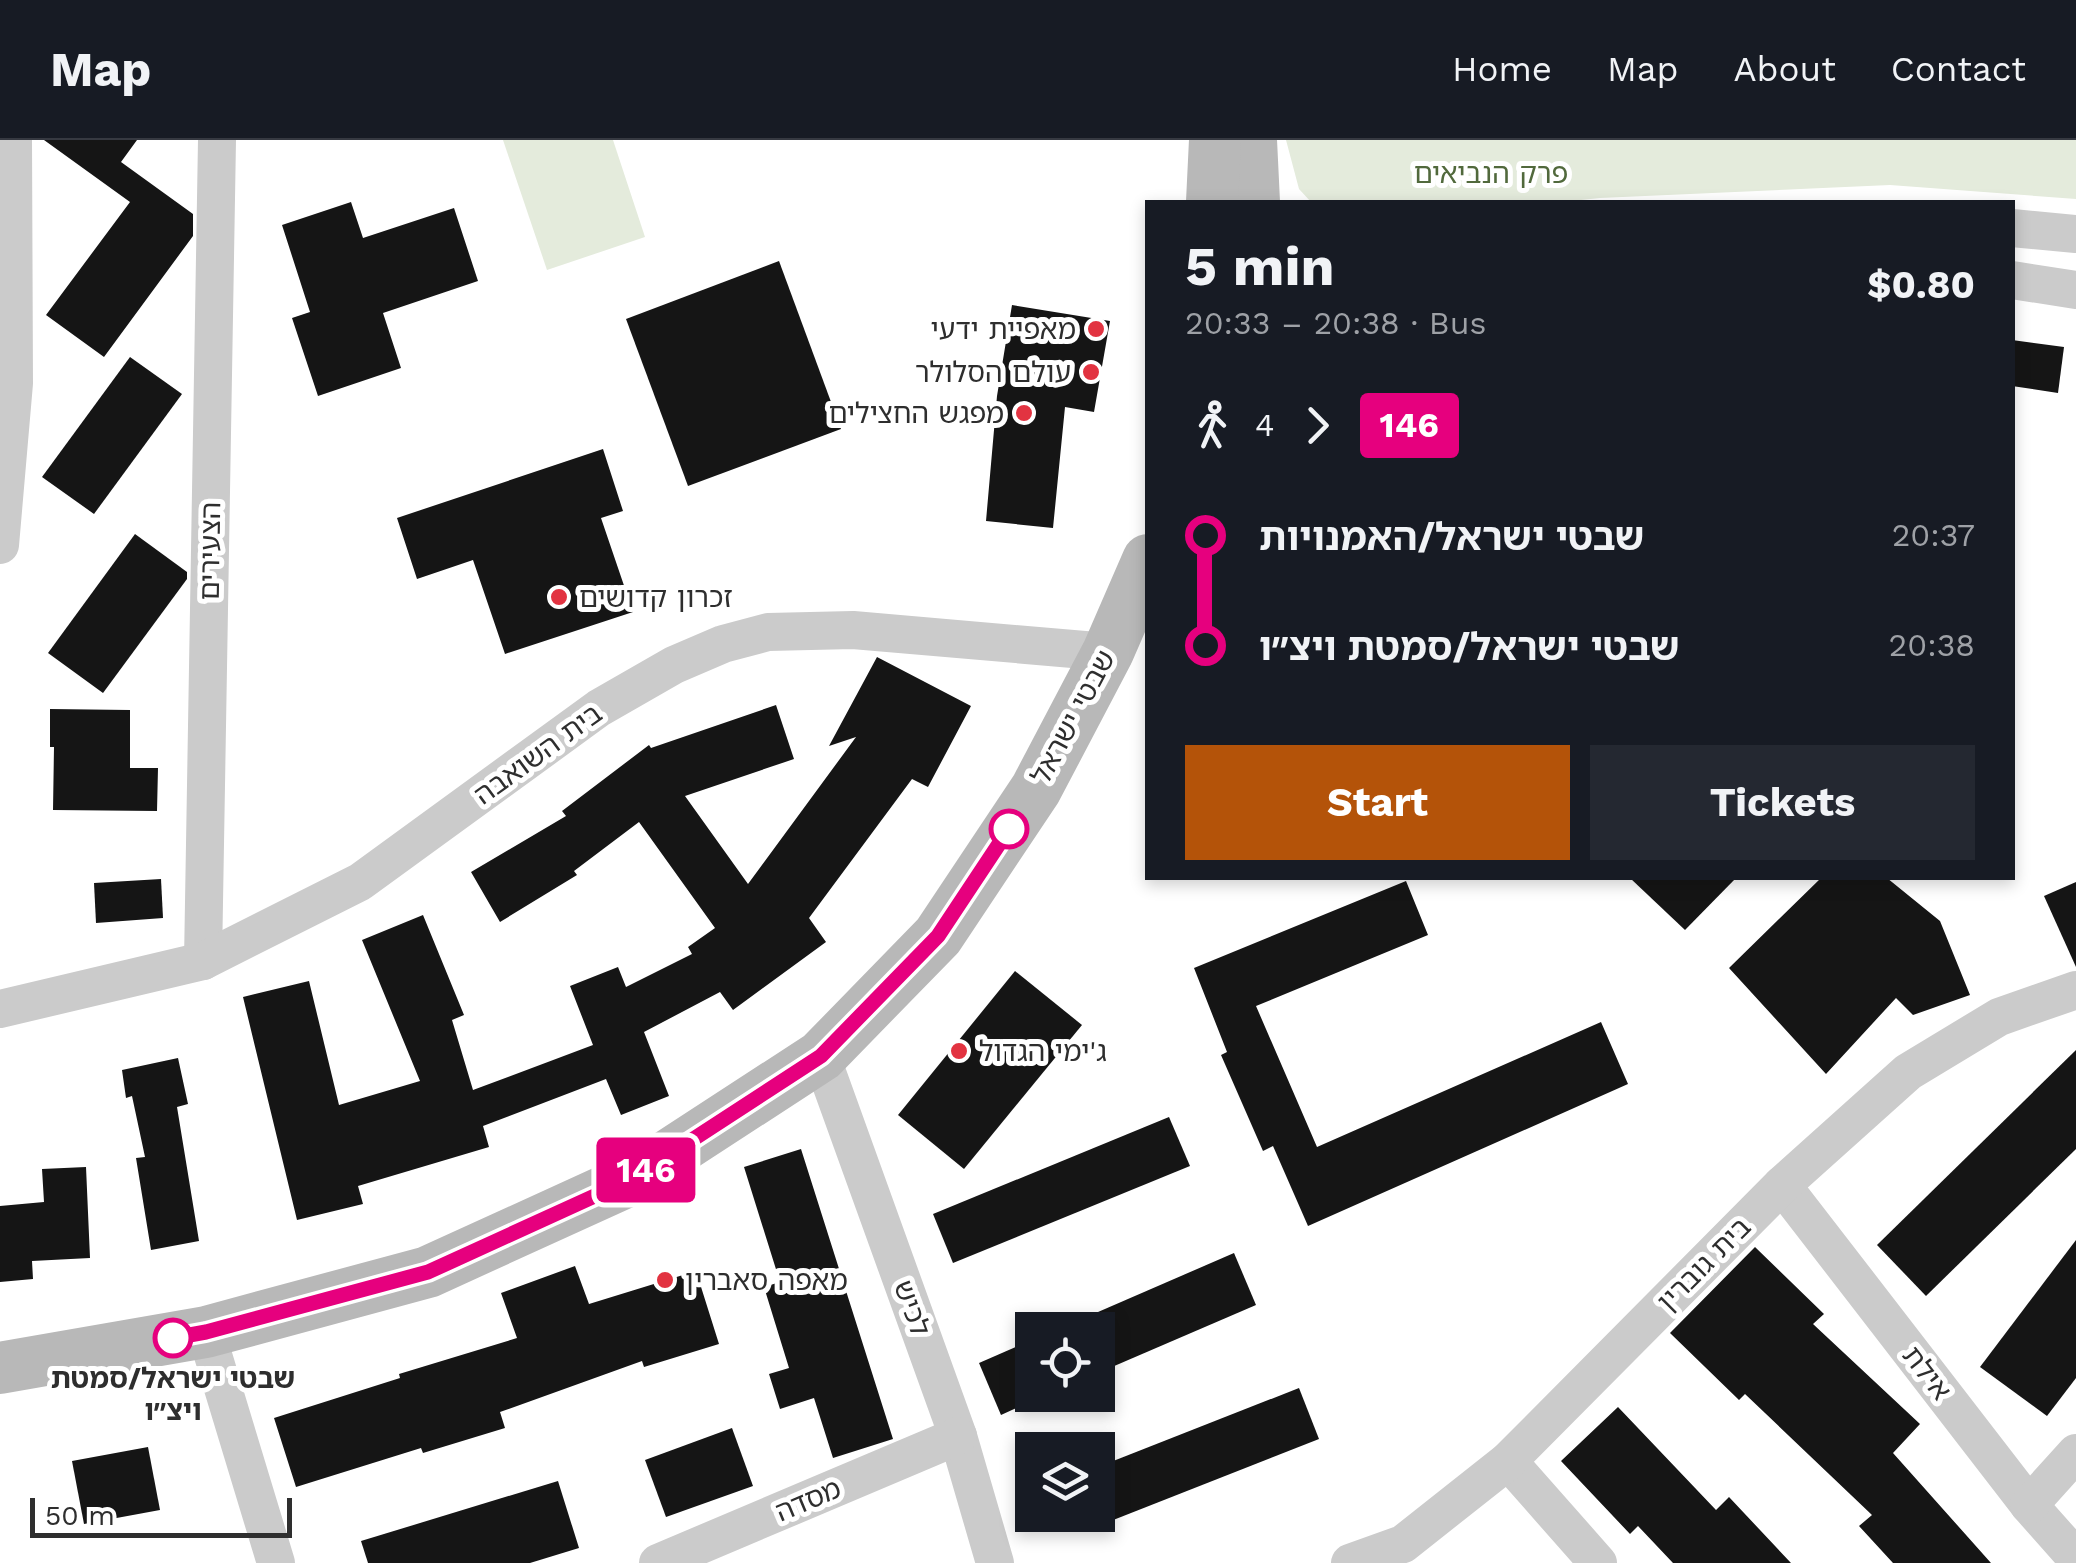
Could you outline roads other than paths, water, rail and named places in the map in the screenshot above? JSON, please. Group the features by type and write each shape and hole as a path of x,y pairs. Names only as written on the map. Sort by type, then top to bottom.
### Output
{"street":[{"path":"0,545 14,382 12,140"},
{"name":"הצעירים","path":"203,961 217,140"},
{"path":"1212,200 1215,140"},
{"path":"1251,140 1254,200"},
{"path":"2015,228 2076,234"},
{"path":"2015,280 2076,290"},
{"name":"שבטי ישראל","path":"0,1368 206,1332 428,1272 632,1179 821,1056 938,936 1036,789 1108,652 1145,567"},
{"name":"בית השואבה","path":"0,1009 203,961 360,882 599,708 674,665 723,644 768,632 852,630 1108,652"},
{"name":"בית גוברין","path":"1350,1563 1403,1544 1508,1460 1782,1185 1908,1072 1999,1018 2076,990"},
{"name":"לכיש","path":"821,1056 958,1436 994,1563"},
{"name":"אילת","path":"1782,1185 2029,1505 2076,1558"},
{"path":"206,1332 276,1563"},
{"name":"מסדה","path":"658,1563 958,1436"},
{"path":"2029,1505 2076,1454"},
{"path":"1508,1460 1598,1563"}],"place":[{"name":"מאפיית ידעי","path":"1096,329"},
{"name":"עולם הסלולר","path":"1091,372"},
{"name":"מפגש החצילים","path":"1024,413"},
{"name":"זכרון קדושים","path":"559,597"},
{"name":"ג'ימי הגדול","path":"959,1051"},
{"name":"מאפה סאברין","path":"665,1280"},
{"name":"שבטי ישראל/סמטת ויצ״ו","path":"173,1338"}],"park label":[{"name":"פרק הנביאים","path":"1491,173"}]}
